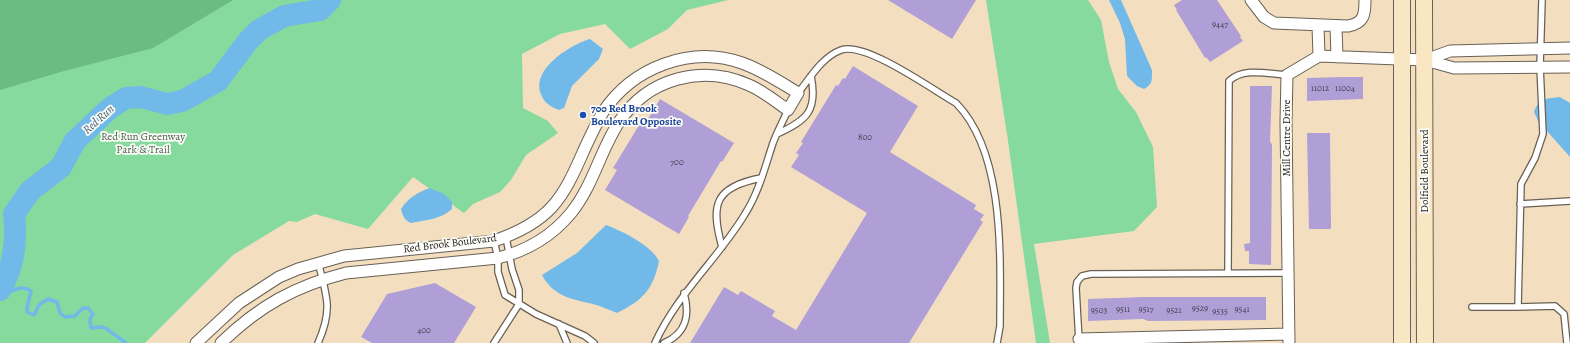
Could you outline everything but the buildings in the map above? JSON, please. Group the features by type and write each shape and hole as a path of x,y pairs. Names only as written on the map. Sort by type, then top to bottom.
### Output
{"main road":[{"name":"Dolfield Boulevard","path":"1402,0 1402,343"},
{"name":"Dolfield Boulevard","path":"1424,0 1425,343"}],"street":[{"path":"1251,0 1264,16 1274,23 1318,26 1354,25 1362,20 1365,12 1365,0"},
{"path":"1318,26 1319,56"},
{"path":"1336,26 1337,57"},
{"path":"1425,60 1450,50 1570,48"},
{"path":"1287,75 1319,56 1425,60 1454,68 1540,66 1570,67"},
{"name":"Red Brook Boulevard","path":"196,343 219,320 257,290 279,277 318,262 344,256 494,241 532,225 545,215 558,201 567,187 604,112 616,96 648,71 666,63 686,58 706,57 726,59 759,70 798,93"},
{"name":"Red Brook Boulevard","path":"221,343 250,316 267,305 300,288 322,279 346,273 498,258 509,255 540,241 571,214 582,199 619,122 642,96 656,87 673,80 692,76 709,75 723,77 751,86 788,110"},
{"name":"Mill Centre Drive","path":"1287,75 1286,122 1289,339"},
{"path":"788,110 798,93"},
{"path":"1079,341 1289,339"}],"lane":[{"path":"1518,307 1521,184 1535,158 1543,134 1540,66 1542,48 1542,0"},
{"path":"798,93 820,65 842,49 866,52 882,58 956,103 965,112 975,129 985,152 998,216 1000,320 996,343"},
{"path":"1228,273 1229,81 1235,76 1243,73 1287,75"},
{"path":"777,134 800,121 809,111 814,98 811,76"},
{"path":"655,343 684,293 722,247 746,213 756,195 777,134 788,110"},
{"path":"722,247 715,215 718,204 726,192 735,186 746,181 761,178"},
{"path":"1520,204 1570,201"},
{"path":"494,343 519,304 518,290 506,237"},
{"path":"494,241 498,258 498,272 505,295 536,314 584,336 594,343"},
{"path":"318,262 329,303 324,329 318,343"},
{"path":"1079,341 1076,282 1082,276 1091,274 1289,273"},
{"path":"664,343 675,336 683,327 688,315 684,293"},
{"path":"1472,307 1556,306 1564,314 1567,343"},
{"path":"559,324 567,343"}],"green space":[{"name":"Red Run Greenway Park & Trail","path":"0,0 728,0 687,10 668,29 630,49 605,24 560,34 522,54 523,108 548,121 558,133 526,155 511,180 500,192 473,204 464,213 413,177 368,229 315,214 297,222 289,221 233,255 145,343 0,343"},
{"path":"0,0 233,0 153,48 64,71 0,90"},
{"path":"986,0 1088,0 1101,20 1109,62 1118,89 1136,112 1153,147 1157,207 1134,231 1034,244 1050,343 1036,343 1007,134"}],"water":[{"path":"1109,0 1121,0 1152,70 1151,81 1144,89 1137,86 1127,76 1125,39 1120,23"},
{"path":"590,39 603,49 599,59 572,86 564,108 559,110 553,108 542,97 539,85 542,76 554,59 563,52"},
{"path":"1560,97 1570,103 1570,157 1538,121 1534,112 1538,104 1544,100"},
{"path":"430,188 444,194 452,202 452,209 433,219 411,223 407,221 404,218 401,209 414,196 421,191"},
{"path":"606,225 643,244 650,249 659,261 654,280 646,293 634,303 617,313 596,305 563,296 546,282 542,275 577,253"}],"waterway":[{"name":"Red Run","path":"0,290 9,272 15,243 14,214 30,191 61,167 75,141 110,108 126,98 141,97 167,104 182,101 218,81 248,41 259,30 284,16 320,10 330,0"},
{"path":"1,287 8,292 22,288 31,291 27,312 34,315 39,305 48,299 57,302 60,313 65,317 75,316 83,308 88,308 93,314 90,319 91,328 102,327 107,329 126,343"}],"place":[{"name":"700 Red Brook Boulevard Opposite","path":"583,115"}]}
